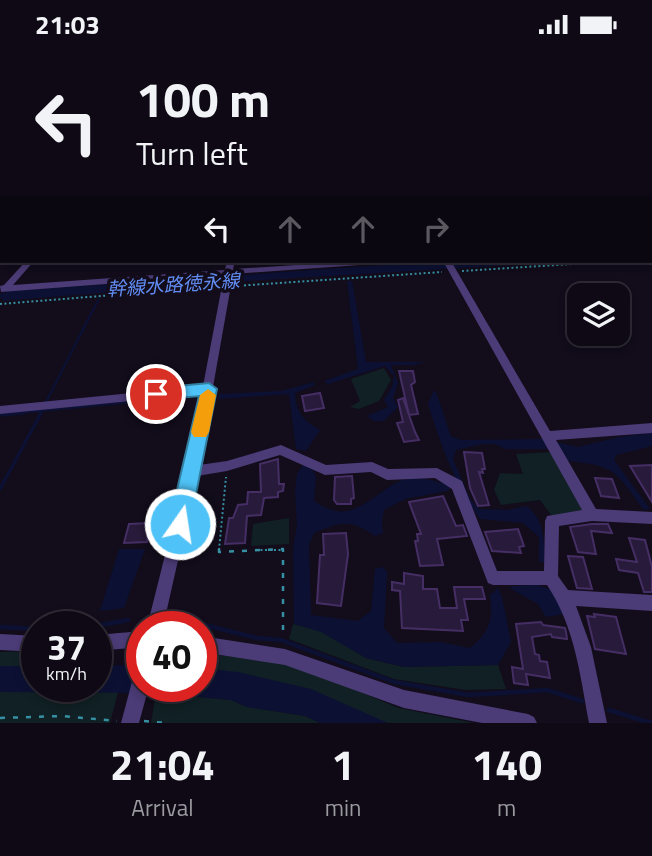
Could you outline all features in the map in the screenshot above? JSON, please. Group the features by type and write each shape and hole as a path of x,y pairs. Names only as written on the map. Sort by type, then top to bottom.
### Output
{"street":[{"path":"2,290 28,263"},
{"path":"159,611 209,389 231,263"},
{"path":"2,290 356,263"},
{"path":"448,263 592,515"},
{"path":"0,410 209,389"},
{"path":"549,439 652,428"},
{"path":"192,471 228,466 281,450 325,470 372,467 387,475 437,473 457,485 493,577 551,579"},
{"path":"598,723 576,624 567,598 551,579 552,521 592,515 652,518"},
{"path":"567,598 652,603"},
{"path":"0,642 21,643"},
{"path":"217,646 285,657 404,699 528,723"},
{"path":"131,721 136,702"}],"path":[{"path":"0,304 226,286 590,263"},
{"path":"228,466 219,552 283,549 283,633"},
{"path":"0,718 62,716 167,723"}],"shaded area":[{"path":"384,368 391,380 379,401 359,409 350,407 360,401 351,379"},
{"path":"553,452 585,510 552,516 540,500 501,505 494,490 500,473 523,474 516,454"},
{"path":"289,518 289,544 251,546 253,524"},
{"path":"293,624 321,631 366,658 404,667 498,665 506,689 465,690 394,679 289,639"},
{"path":"21,651 21,666 0,666 0,652"},
{"path":"217,655 289,663 399,708 474,723 388,723 217,673"},
{"path":"0,692 21,692 21,702 112,702 112,692 118,692 110,723 0,723"},
{"path":"217,699 231,700 247,707 305,716 320,723 151,723 154,702 217,702"}],"water":[{"name":"幹線水路徳永線","path":"412,263 545,263 247,281 2,301 0,294 10,291"},
{"path":"347,281 352,281 366,362 425,362 391,365 398,383 393,398 398,407 384,421 374,421 367,416 388,407 384,400 392,387 394,376 385,366 328,384 324,381 358,369"},
{"path":"314,382 315,385 295,393 302,415 320,430 306,451 296,449 289,394 218,399 219,394 281,391"},
{"path":"434,390 451,436 461,440 543,439 578,447 619,437 652,433 652,446 616,455 614,460 650,509 644,510 620,479 606,468 567,461 558,449 506,449 494,444 483,444 456,450 453,459 470,499 479,509 508,510 527,506 533,512 544,539 545,562 539,562 539,537 523,523 480,519 462,491 428,404"},
{"path":"303,465 311,467 316,477 314,501 338,511 349,511 358,507 387,488 411,478 452,487 447,491 405,499 384,510 383,533 375,536 351,524 332,526 314,533 309,545 311,615 358,621 371,611 375,569 383,567 387,572 384,628 397,643 440,642 470,648 482,637 489,625 490,595 498,588 511,642 498,665 404,667 366,658 321,632 294,624 293,548 297,525 295,491 297,474"},
{"path":"119,549 145,549 124,608 100,611"},
{"path":"538,585 552,590 565,614 546,617 538,604 511,589 511,586"},
{"path":"126,665 126,693 112,693 112,666"},
{"path":"0,666 21,666 21,692 0,692"},
{"path":"217,670 311,689 388,723 320,723 305,716 247,707 231,700 217,699"}],"building":[{"path":"399,371 413,371 415,382 411,385 418,414 409,415"},
{"path":"320,393 324,408 305,411 302,396"},
{"path":"403,398 419,440 404,442 397,423 403,422 398,400"},
{"path":"464,452 482,453 485,469 482,469 483,473 479,472 489,505 478,506 470,488"},
{"path":"278,459 279,484 284,484 283,491 278,492 278,497 264,498 261,515 247,516 245,543 225,544 229,518 233,518 238,505 247,504 248,492 261,492 260,464"},
{"path":"652,465 652,502 630,466"},
{"path":"352,476 354,498 351,499 351,504 337,504 334,500 335,477"},
{"path":"595,478 612,479 619,498 601,496"},
{"path":"443,496 456,526 463,525 467,536 437,539 443,565 420,566 415,541 418,541 417,534 421,534 409,502"},
{"path":"151,523 147,542 124,543 129,524"},
{"path":"608,524 612,533 591,531 596,554 578,552 570,527"},
{"path":"518,529 524,546 519,547 521,553 492,551 485,532"},
{"path":"346,533 348,554 341,606 317,603 320,555 324,555 323,534"},
{"path":"629,538 645,540 652,567 652,592 644,592 638,573 619,570 616,559 637,562"},
{"path":"568,556 583,557 592,589 577,588"},
{"path":"404,573 423,576 423,589 437,589 440,608 457,608 454,587 482,587 485,599 464,599 468,620 461,620 463,631 402,628 400,591 392,590 392,582 404,584"},
{"path":"594,614 616,617 626,654 595,649 587,616 595,617"},
{"path":"541,622 543,625 565,628 566,632 567,639 552,637 551,634 532,637 535,654 539,655 540,661 547,662 550,678 526,674 528,685 514,683 512,667 523,669 516,624"}],"waterway":[{"name":"幹線水路徳永線","path":"94,308 99,299"},
{"path":"46,402 95,306"},
{"path":"42,411 194,396"},
{"path":"6,414 42,411"},
{"path":"0,415 24,413"},
{"path":"0,489 41,413"},
{"path":"112,623 126,620"},
{"path":"0,627 21,628"},
{"path":"217,628 257,638 281,640 394,682 469,695 547,690 582,701"},
{"path":"609,710 651,723"}],"slow traffic":[{"path":"200,432 208,395"}],"route":[{"path":"156,394 209,389 180,524"}]}
